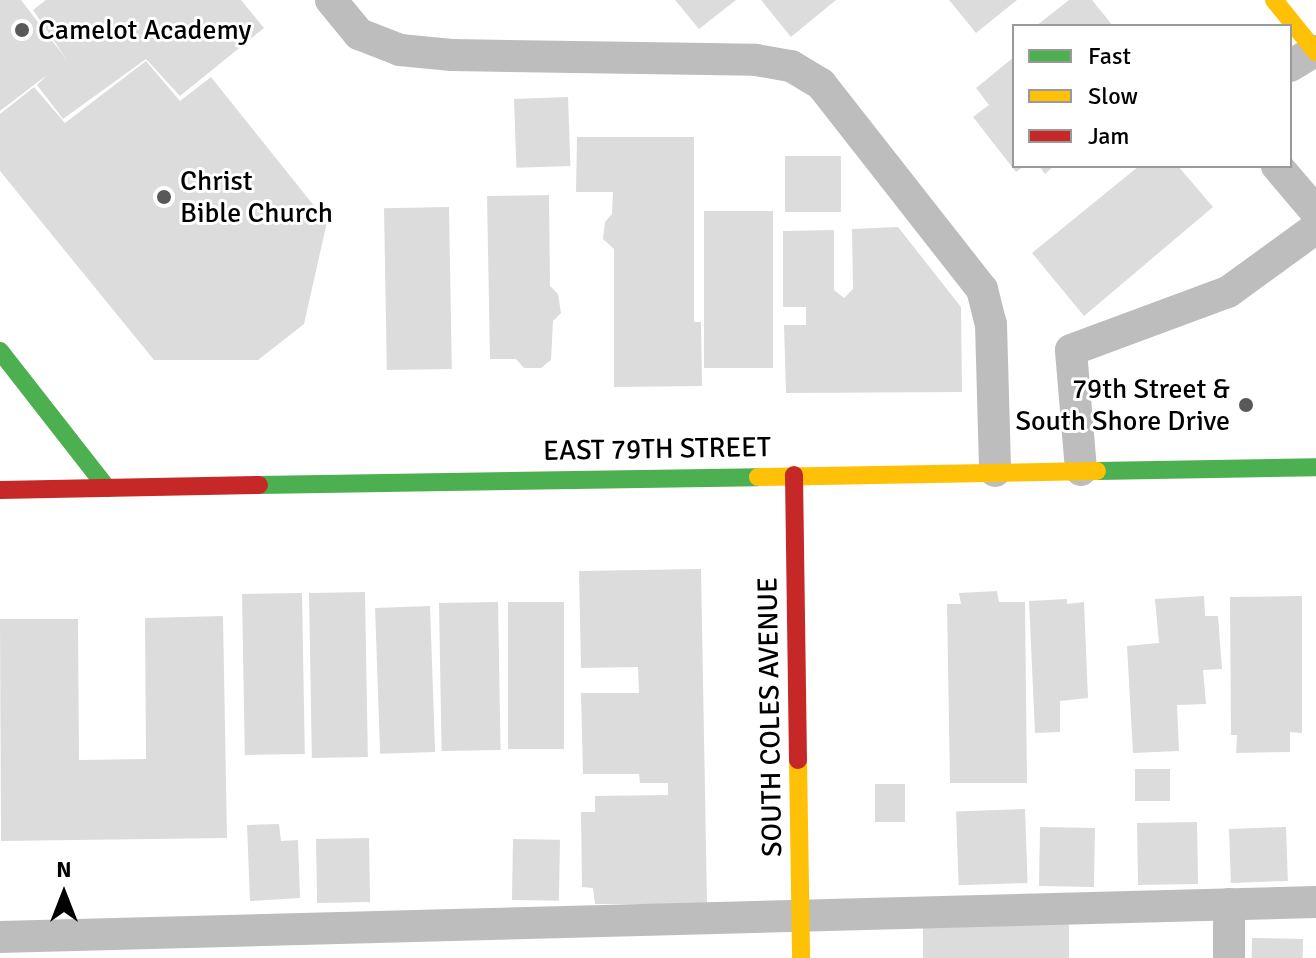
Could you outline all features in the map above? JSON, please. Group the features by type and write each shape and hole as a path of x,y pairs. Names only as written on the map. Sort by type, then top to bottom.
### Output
{"main road":[{"path":"1274,0 1316,52"},
{"path":"0,351 107,488"},
{"name":"EAST 79TH STREET","path":"0,490 1316,467"},
{"name":"SOUTH COLES AVENUE","path":"794,475 801,958"}],"lane":[{"path":"331,0 359,34 400,50 452,55 756,60 791,66 821,84 982,289 991,324 995,471"},
{"path":"1292,65 1316,52"},
{"path":"1279,168 1316,212"},
{"path":"1081,470 1071,350 1228,292 1316,228"},
{"path":"0,937 1316,902"},
{"path":"1229,904 1229,958"}],"building":[{"path":"0,0 21,0 67,60 33,10 46,0 241,0 264,28 180,96 146,59 63,119 37,85 47,75 0,111"},
{"path":"675,0 736,0 699,29"},
{"path":"761,0 836,0 791,37"},
{"path":"949,0 1017,0 976,33"},
{"path":"1069,0 1092,0 1111,24 1039,24"},
{"path":"1012,59 1012,167 973,117 989,105 976,88"},
{"name":"Christ Bible Church","path":"146,61 180,101 211,77 327,222 304,324 258,360 154,360 0,171 0,114 34,87 65,123"},
{"path":"568,97 570,166 516,168 514,99"},
{"path":"577,137 694,137 694,322 701,322 702,386 614,387 614,249 603,239 605,222 612,214 613,192 576,192"},
{"path":"785,156 841,156 841,212 785,212"},
{"path":"1137,168 1180,168 1213,207 1084,316 1032,253"},
{"path":"549,195 550,286 558,294 561,313 553,321 551,360 541,368 524,368 516,359 490,359 487,196"},
{"path":"449,207 452,369 387,370 384,208"},
{"path":"704,211 773,211 773,368 704,368"},
{"path":"898,227 961,307 962,392 786,393 784,325 806,325 806,307 783,307 783,231 834,230 834,290 844,298 853,289 852,229"},
{"path":"701,569 707,904 595,904 593,888 582,887 581,812 595,812 595,796 668,795 668,783 640,783 639,774 583,774 581,693 639,693 638,667 581,668 579,571"},
{"path":"997,591 999,602 1025,602 1027,783 950,783 947,604 961,604 959,593"},
{"path":"365,592 368,757 312,758 309,593"},
{"path":"302,593 305,754 245,755 242,594"},
{"path":"1204,596 1205,616 1218,616 1222,669 1203,670 1206,704 1177,705 1179,751 1133,753 1127,646 1159,643 1155,599"},
{"path":"1302,596 1302,733 1290,732 1290,752 1236,753 1237,735 1231,735 1230,597"},
{"path":"1067,599 1067,604 1084,602 1088,698 1060,701 1060,732 1035,733 1029,601"},
{"path":"498,602 501,750 442,751 439,603"},
{"path":"508,602 564,602 564,749 508,749"},
{"path":"430,606 435,752 380,754 375,608"},
{"path":"223,616 227,838 1,841 0,619 78,619 79,760 146,759 145,618"},
{"path":"1135,769 1170,769 1170,801 1135,801"},
{"path":"875,784 905,784 905,822 875,822"},
{"path":"1025,809 1028,883 959,885 956,811"},
{"path":"1197,822 1198,884 1138,885 1137,823"},
{"path":"279,824 281,841 298,840 300,898 250,901 247,825"},
{"path":"1040,827 1095,828 1094,887 1039,886"},
{"path":"1286,827 1288,881 1231,883 1229,829"},
{"path":"369,838 370,902 317,903 316,839"},
{"path":"513,839 560,840 559,901 512,900"},
{"path":"923,915 1069,915 1069,958 923,958"},
{"path":"1252,938 1303,939 1303,958 1252,958"}],"traffic: fast":[{"path":"0,351 107,488"},
{"path":"1097,471 1316,467"},
{"path":"259,485 758,477"}],"traffic: slow":[{"path":"1274,0 1316,52"},
{"path":"758,477 1097,471"},
{"path":"798,760 801,958"}],"traffic: jam":[{"path":"794,475 798,760"},
{"path":"0,490 259,485"}],"place":[{"name":"Camelot Academy","path":"22,30"},
{"name":"Christ Bible Church","path":"164,197"},
{"name":"79th Street & South Shore Drive","path":"1246,405"}]}
